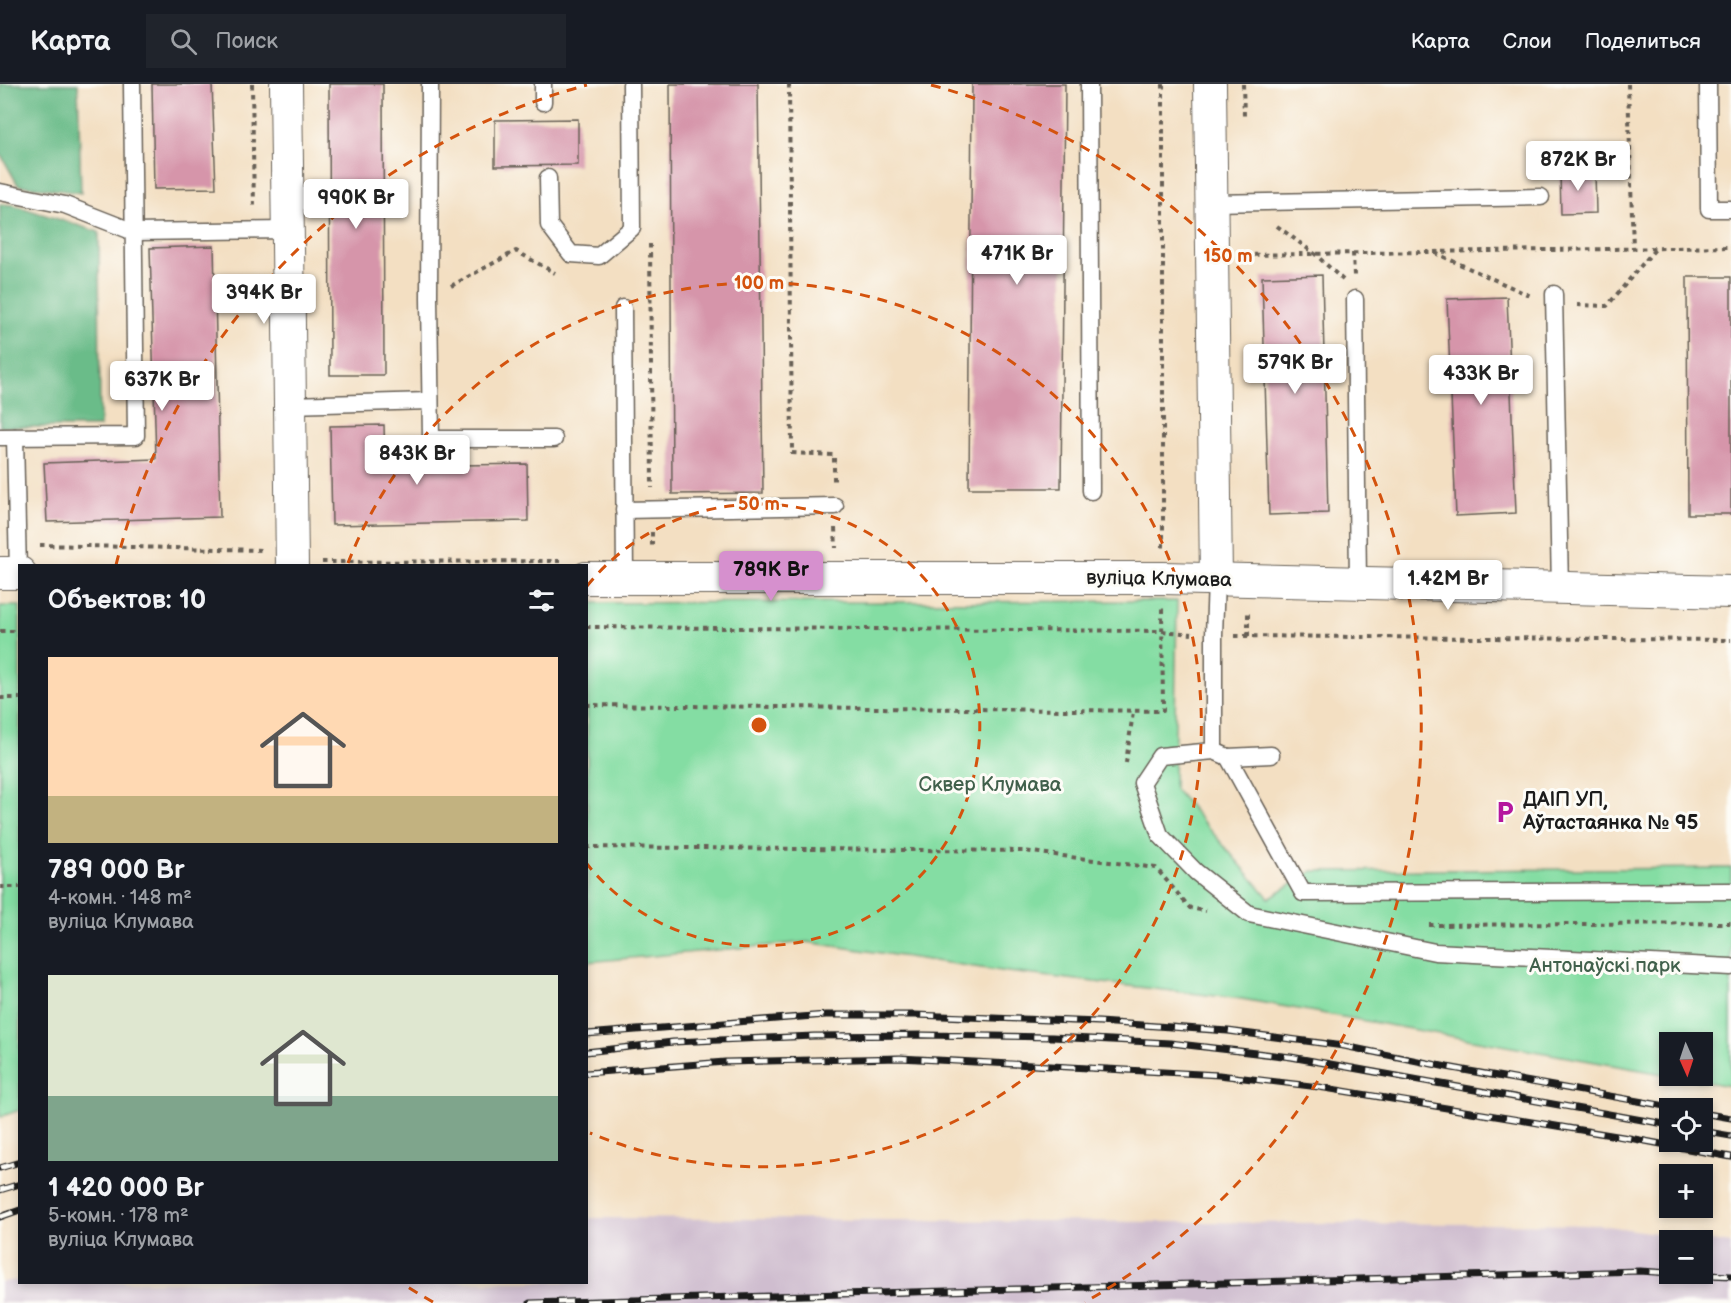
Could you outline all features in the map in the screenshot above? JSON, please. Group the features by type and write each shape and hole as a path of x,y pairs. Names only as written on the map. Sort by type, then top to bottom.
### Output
{"street":[{"path":"286,84 292,564"},
{"path":"1210,84 1216,580"},
{"name":"вуліца Клумава","path":"588,578 1163,578 1731,592"}],"lane":[{"path":"12,573 8,437 136,436 132,84"},
{"path":"429,84 431,439 554,439"},
{"path":"543,84 543,102"},
{"path":"548,178 549,225 571,254 599,256 632,228 631,84"},
{"path":"1089,84 1091,491"},
{"path":"1708,84 1708,209 1731,209"},
{"path":"0,192 65,205 134,232 288,230"},
{"path":"1212,203 1541,197"},
{"path":"1355,299 1358,584"},
{"path":"1554,300 1560,588"},
{"path":"623,308 624,578"},
{"path":"290,405 430,401"},
{"path":"624,510 835,506"},
{"path":"1216,580 1214,636 1221,754 1303,893 1731,891"},
{"path":"1271,755 1160,756 1142,783 1160,835 1196,872 1249,914 1435,952 1731,967"}],"path":[{"path":"789,84 792,453 834,455 836,549"},
{"path":"588,705 1163,711 1163,84"},
{"path":"1628,84 1633,249"},
{"path":"1245,202 1315,254 1347,283"},
{"path":"650,236 652,551"},
{"path":"1245,255 1731,247"},
{"path":"641,252 650,248"},
{"path":"1574,305 1607,306 1656,248"},
{"path":"429,297 516,251 557,274"},
{"path":"1432,252 1505,285 1554,300"},
{"path":"588,627 1162,631 1214,636 1731,640"},
{"path":"0,631 18,631"},
{"path":"0,698 18,698"},
{"path":"588,847 1024,851 1156,868 1190,908 1213,912"},
{"path":"0,887 18,887"},
{"path":"1423,925 1731,923"}],"shaded area":[{"path":"588,1218 1600,1225 1659,1234 1659,1284 1713,1284 1713,1241 1731,1244 1731,1303 0,1303 0,1282 18,1280 18,1284 588,1284"}],"green space":[{"path":"0,84 78,84 81,193 18,185 0,153"},
{"path":"0,204 14,205 99,232 100,427 0,427"},
{"name":"Сквер Клумава","path":"1177,601 1174,788 1269,898 1313,871 1731,868 1731,1086 1713,1083 1713,1032 1659,1032 1659,1073 1242,999 1008,972 807,942 588,962 588,603"},
{"path":"0,606 18,606 18,1111 0,1117"}],"building":[{"path":"152,84 212,84 216,188 154,189"},
{"path":"329,84 383,84 384,375 330,375"},
{"path":"670,84 758,84 763,493 672,494"},
{"path":"972,84 1065,84 1061,488 969,488"},
{"path":"578,119 578,165 495,166 495,120"},
{"path":"1595,171 1596,213 1561,214 1560,172"},
{"path":"214,246 220,517 47,522 44,463 156,459 150,248"},
{"path":"1322,275 1328,513 1269,515 1262,277"},
{"path":"1687,277 1731,277 1731,514 1688,514"},
{"path":"1507,297 1516,513 1456,516 1447,299"},
{"path":"384,425 385,466 527,464 528,521 332,525 330,426"}],"railway":[{"path":"588,1034 826,1015 915,1015 1099,1022 1228,1031 1344,1046 1659,1105"},
{"path":"588,1052 673,1042 814,1036 1052,1037 1170,1043 1291,1057 1659,1123"},
{"path":"588,1073 725,1062 900,1058 1219,1075 1319,1087 1731,1157"},
{"path":"1713,1115 1731,1118"},
{"path":"1713,1133 1731,1136"},
{"path":"0,1168 18,1163"},
{"path":"0,1190 18,1185"},
{"path":"0,1217 18,1211"},
{"path":"530,1303 1659,1272"},
{"path":"1713,1275 1731,1276"}],"place":[{"name":"ДАІП УП, Аўтастаянка № 95","path":"1505,812"}],"park label":[{"name":"Антонаўскі парк","path":"1605,966"}]}
